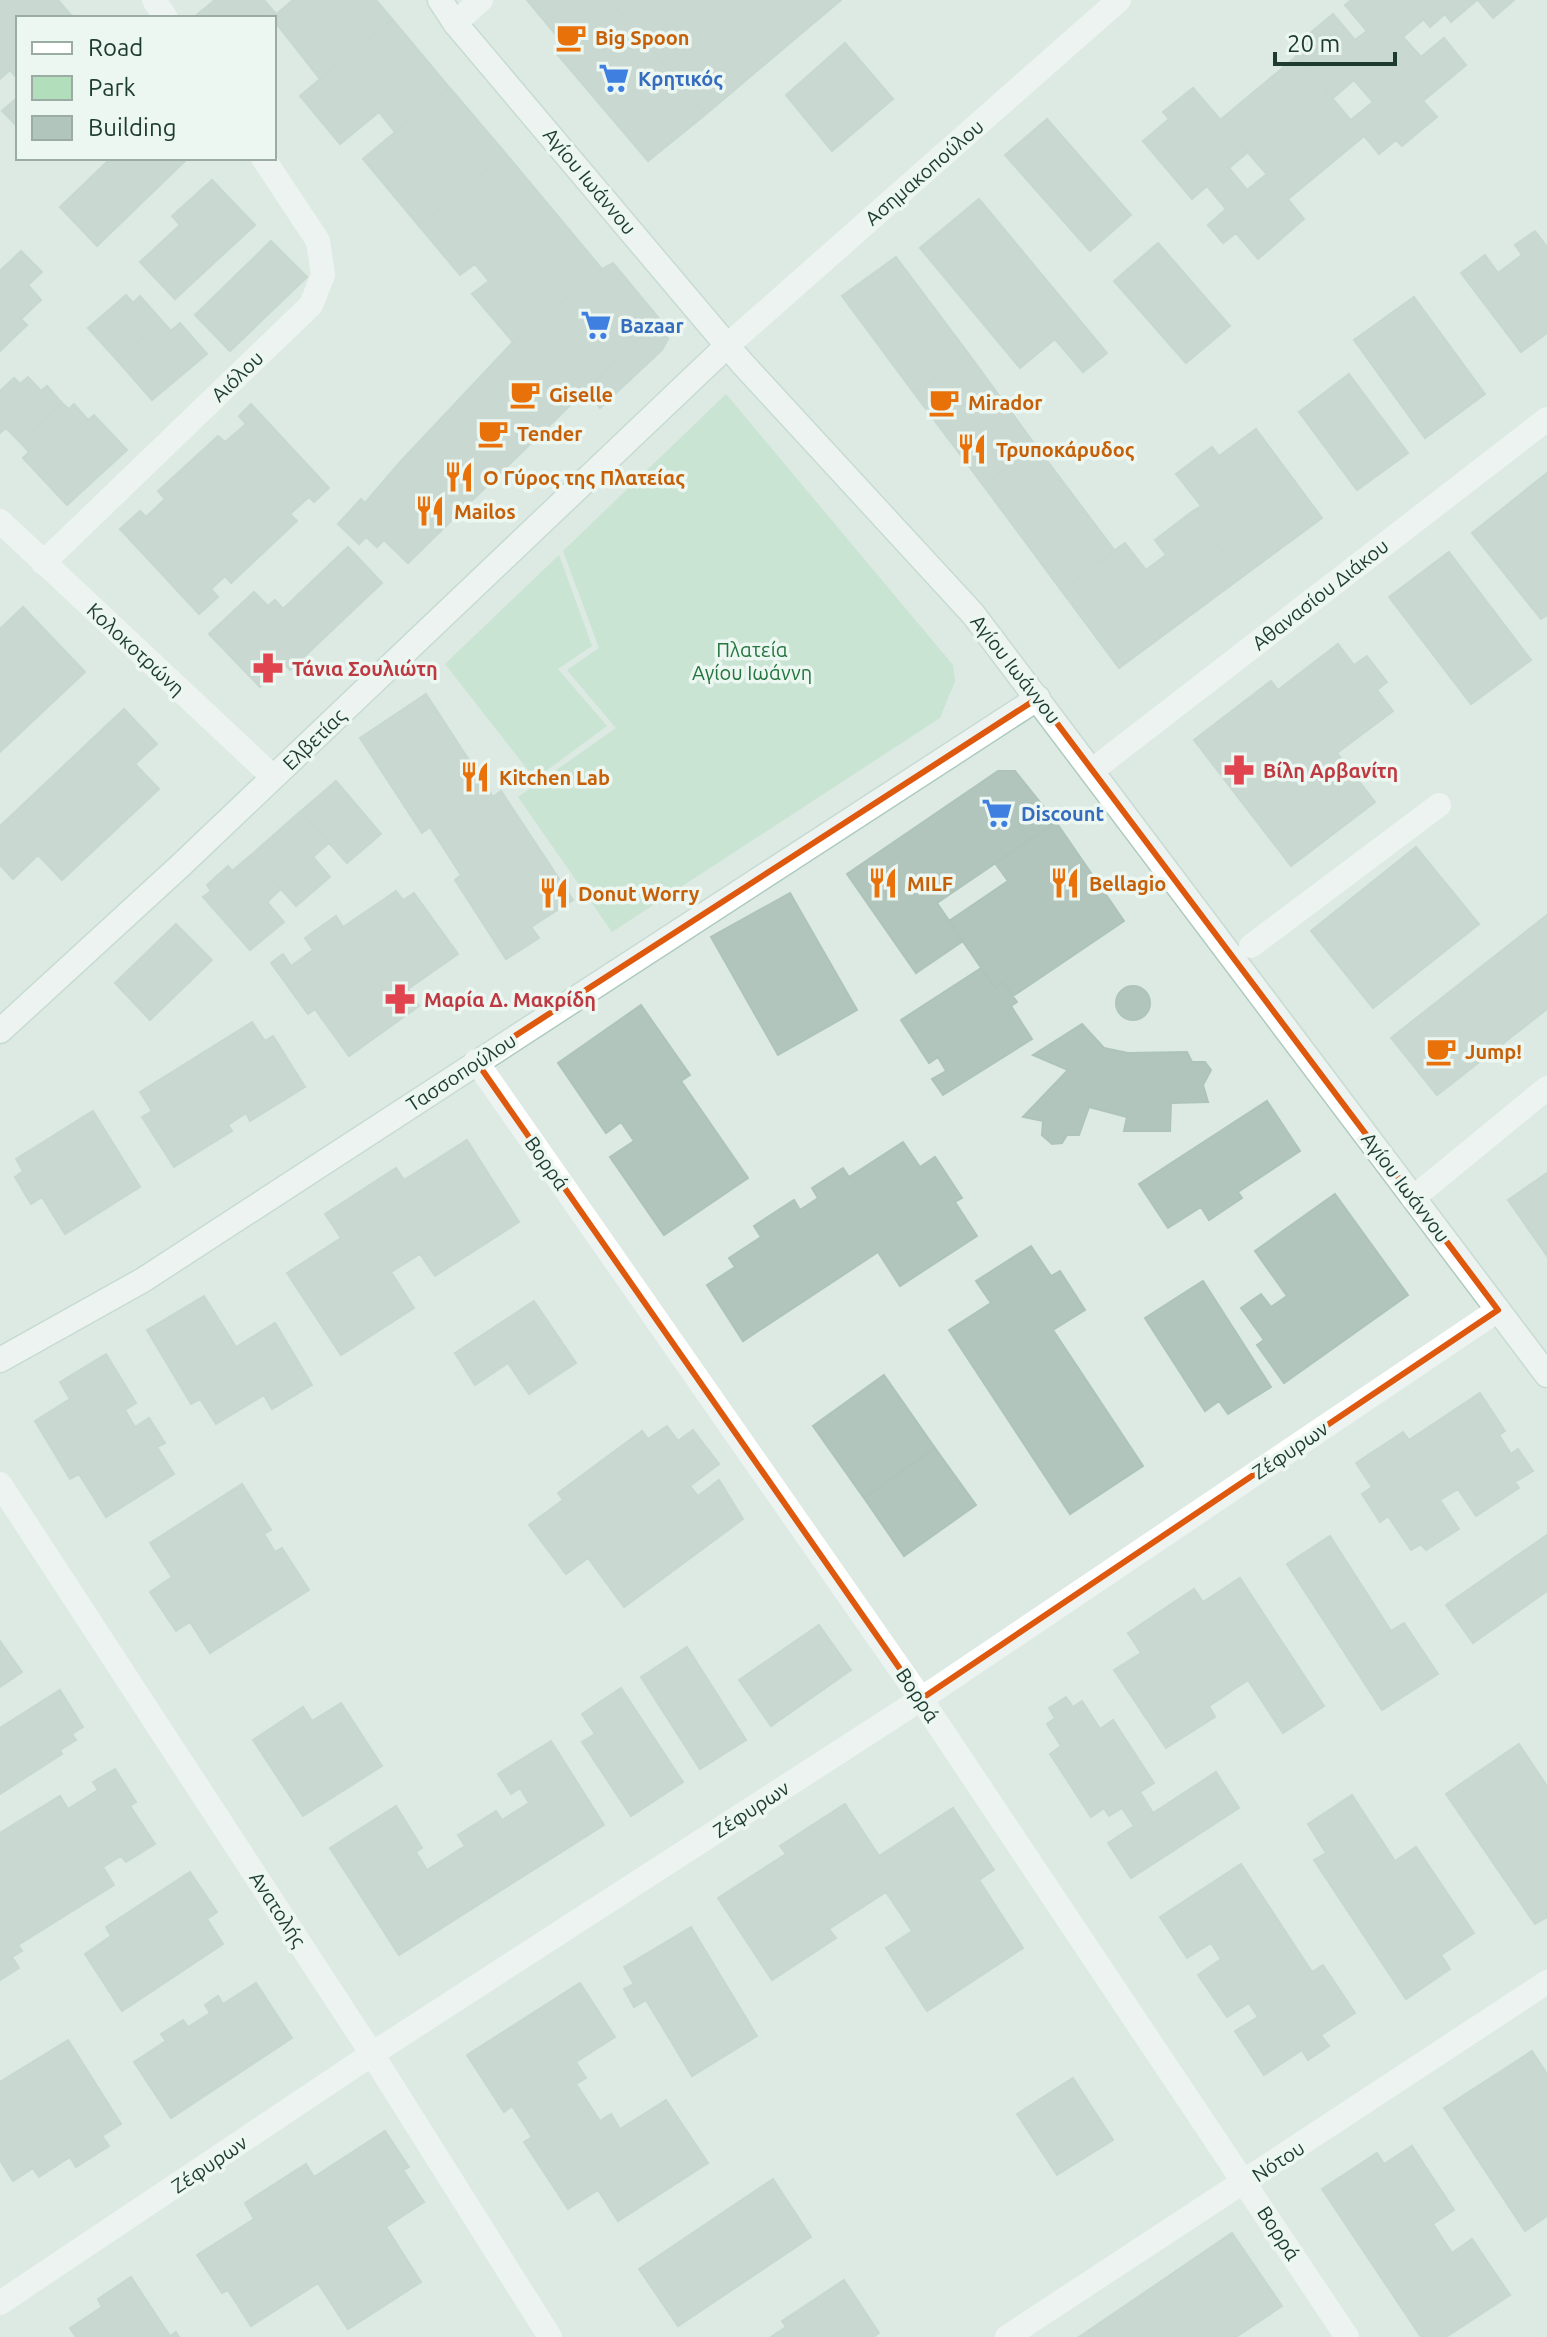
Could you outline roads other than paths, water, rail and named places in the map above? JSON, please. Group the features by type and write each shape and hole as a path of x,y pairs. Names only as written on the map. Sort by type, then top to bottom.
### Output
{"street":[{"name":"Αγίου Ιωάννου","path":"440,0 455,23 742,363 973,614 1094,769 1547,1375"},
{"path":"455,23 481,0"},
{"name":"Ασημακοπούλου","path":"729,344 1119,0"},
{"name":"Αιόλου","path":"43,563 311,305 323,275 318,241 264,160"},
{"name":"Ελβετίας","path":"0,1031 729,344"},
{"name":"Αθανασίου Διάκου","path":"1094,769 1547,419"},
{"name":"Κολοκοτρώνη","path":"0,521 273,777"},
{"name":"Τασσοπούλου","path":"0,1360 143,1280 1038,698"},
{"path":"1251,946 1439,805"},
{"name":"Βορρά","path":"476,1061 921,1699 1347,2337"},
{"path":"1413,1198 1547,1088"},
{"name":"Ζέφυρων","path":"0,2303 372,2054 921,1699 1498,1310"},
{"name":"Ανατολής","path":"0,1484 372,2054 550,2337"},
{"name":"Νότου","path":"1007,2337 1547,1982"}],"place":[{"name":"Big Spoon","path":"571,37"},
{"name":"Κρητικός","path":"614,78"},
{"name":"Bazaar","path":"596,325"},
{"name":"Giselle","path":"525,394"},
{"name":"Mirador","path":"944,402"},
{"name":"Tender","path":"493,433"},
{"name":"Τρυποκάρυδος","path":"972,449"},
{"name":"Ο Γύρος της Πλατείας","path":"459,477"},
{"name":"Mailos","path":"430,511"},
{"name":"Τάνια Σουλιώτη","path":"268,668"},
{"name":"Βίλη Αρβανίτη","path":"1239,770"},
{"name":"Kitchen Lab","path":"475,777"},
{"name":"Discount","path":"997,813"},
{"name":"MILF","path":"883,883"},
{"name":"Bellagio","path":"1065,883"},
{"name":"Donut Worry","path":"554,893"},
{"name":"Μαρία Δ. Μακρίδη","path":"400,999"},
{"name":"Jump!","path":"1441,1051"}],"park label":[{"name":"Πλατεία Αγίου Ιωάννη","path":"752,660"}]}
